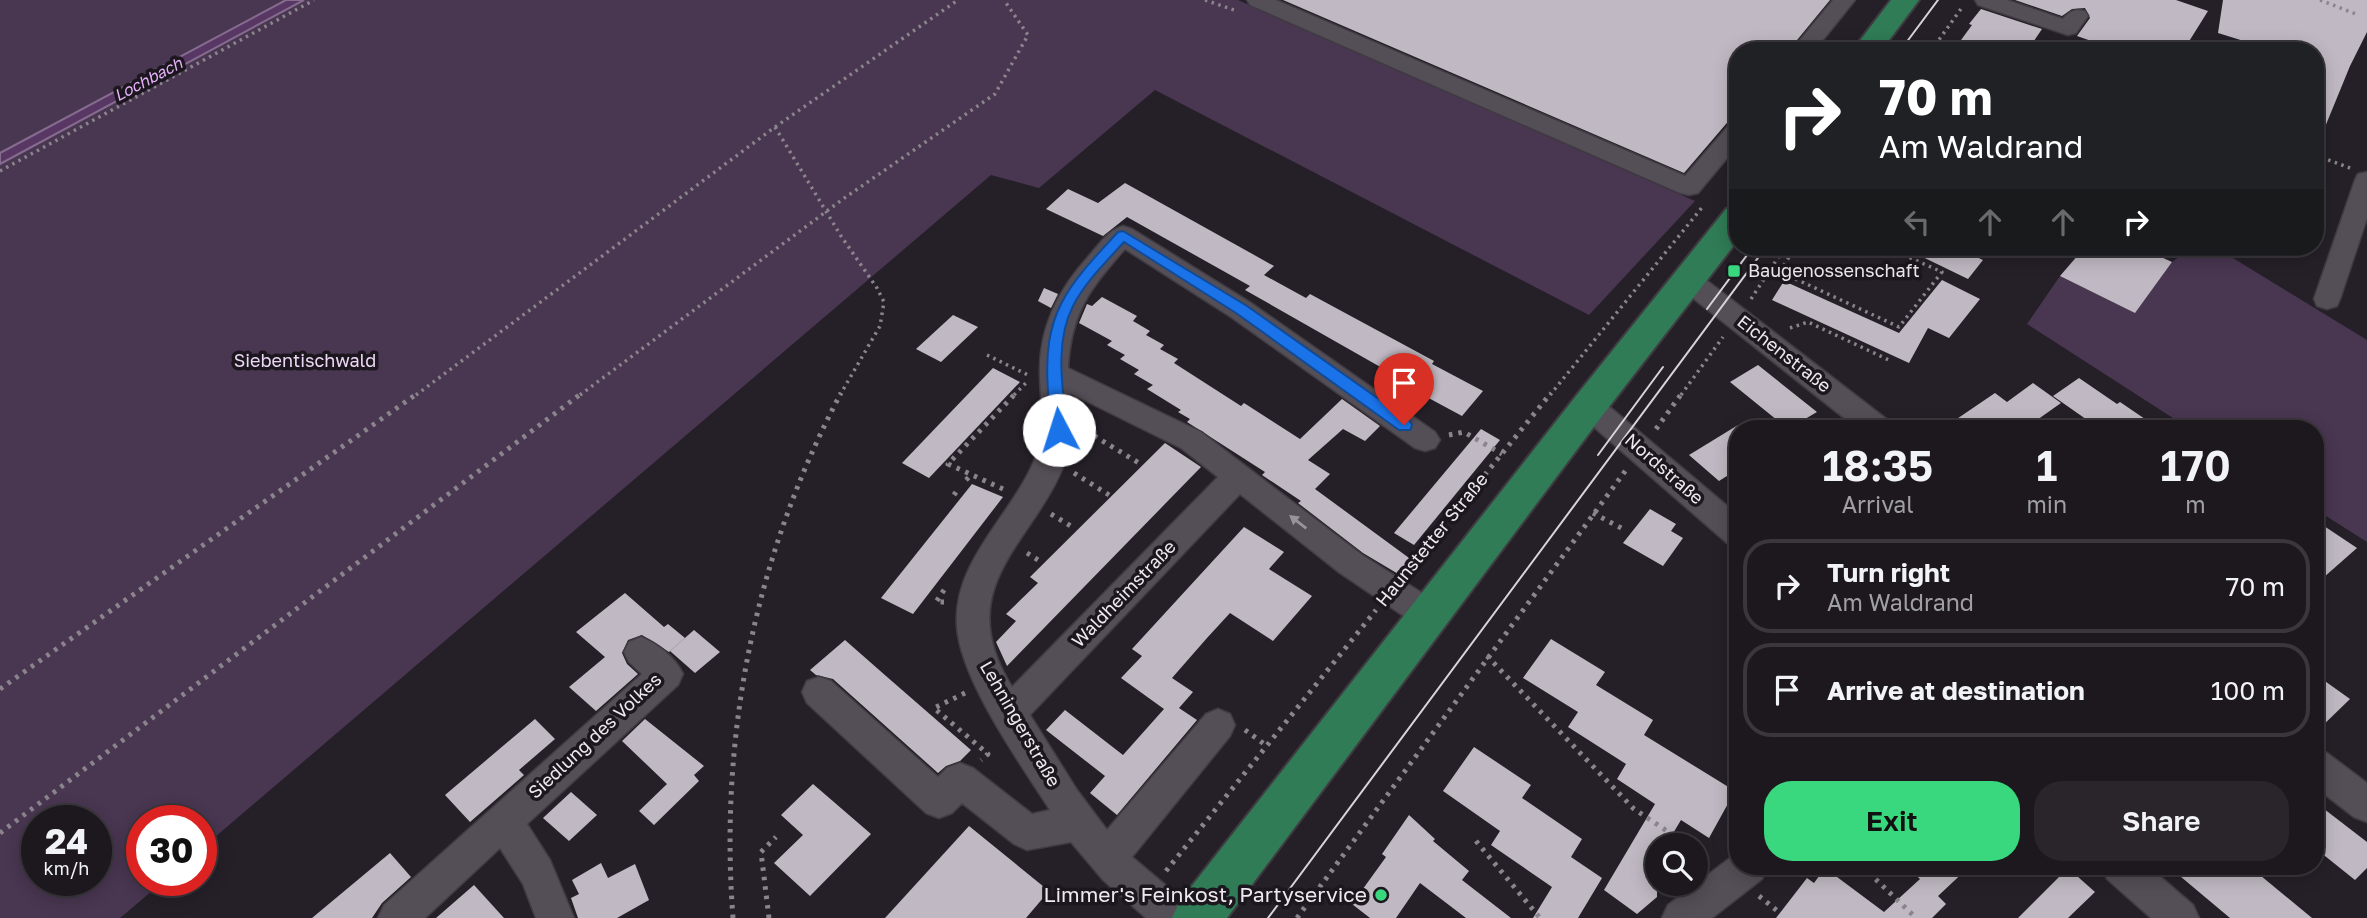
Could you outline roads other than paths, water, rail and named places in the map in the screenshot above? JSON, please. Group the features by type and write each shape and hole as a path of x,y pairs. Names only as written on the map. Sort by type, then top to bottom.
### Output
{"main road":[{"path":"1873,42 1905,0"},
{"path":"1197,918 1688,280 1723,209"}],"street":[{"path":"1258,0 1689,187 1729,140"},
{"path":"1809,42 1844,0"},
{"path":"1986,0 2068,28 2077,16"},
{"path":"2327,299 2361,175"},
{"name":"Lehningerstraße","path":"1176,918 1146,895 1107,858 1078,823 1009,713 991,681 975,643 973,603 999,540 1028,500 1051,458 1059,430 1054,373 1056,336 1065,307 1081,280 1123,235 1241,310 1425,440"},
{"name":"Eichenstraße","path":"1688,280 1868,420"},
{"path":"1054,373 1191,440 1352,564 1429,615"},
{"name":"Nordstraße","path":"1589,406 1729,526"},
{"name":"Waldheimstraße","path":"1009,713 1238,475"},
{"name":"Siedlung des Volkes","path":"397,918 666,674 641,652"},
{"path":"819,692 939,801 960,780 1027,832 1078,823"},
{"path":"1107,858 1218,724"},
{"path":"2324,772 2367,805"},
{"path":"504,821 537,873 555,918"},
{"path":"1681,918 1737,875"},
{"path":"2130,875 2180,918"}],"water":[{"name":"Lochbach","path":"286,0 304,0 0,164 0,153"}],"tram line":[{"path":"1907,42 1938,0"},
{"path":"1707,309 1746,256"},
{"path":"1268,918 1759,256"},
{"path":"1598,455 1663,367"}],"place":[{"name":"Baugenossenschaft","path":"1734,271"},
{"name":"Limmer's Feinkost, Partyservice","path":"1381,895"}],"park label":[{"name":"Siebentischwald","path":"305,361"}]}
